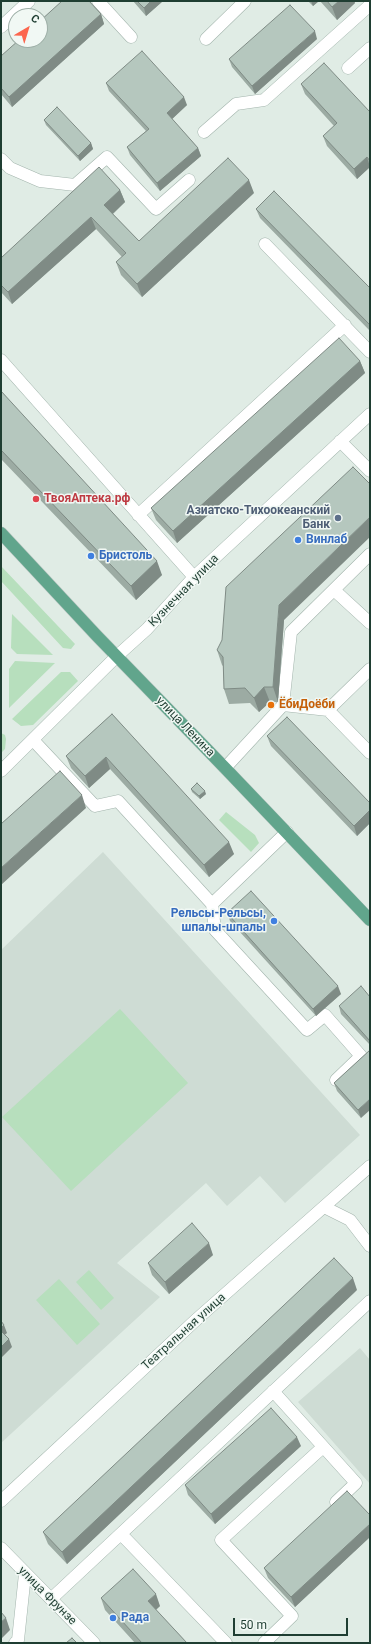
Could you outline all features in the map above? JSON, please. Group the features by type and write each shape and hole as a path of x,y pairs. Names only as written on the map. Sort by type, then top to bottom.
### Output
{"main road":[{"name":"улица Ленина","path":"1,533 370,920"}],"street":[{"path":"1,27 29,1"},
{"path":"98,1 131,37"},
{"path":"206,39 245,1"},
{"path":"204,132 236,104 264,100 370,5"},
{"path":"348,68 370,48"},
{"path":"1,159 10,168 40,181 76,186 107,157 156,209 189,180"},
{"path":"266,244 370,352"},
{"path":"138,515 345,326"},
{"path":"1,360 194,576"},
{"name":"Кузнечная улица","path":"1,771 117,656 147,629 194,576 370,414"},
{"path":"340,442 370,471"},
{"path":"225,768 283,705 291,632 370,554"},
{"path":"334,590 370,623"},
{"path":"328,710 370,669"},
{"path":"283,705 328,710 370,753"},
{"path":"33,740 95,806 118,800 212,904 215,930 307,1030 325,1015 361,1056 336,1080"},
{"path":"212,904 287,832"},
{"name":"Театральная улица","path":"1,1501 198,1318 370,1166"},
{"path":"324,1207 350,1220 370,1246"},
{"path":"51,1599 370,1300"},
{"path":"273,1392 356,1483 328,1509"},
{"path":"264,1643 292,1616 221,1540 323,1447"},
{"path":"121,1534 226,1643"},
{"name":"улица Фрунзе","path":"1,1548 94,1643"},
{"path":"256,1577 267,1567"},
{"path":"15,1643 18,1640 25,1574"}],"shaded area":[{"path":"103,852 360,1135 285,1203 260,1176 227,1206 206,1183 117,1263 160,1297 1,1443 1,950"},
{"path":"360,1348 370,1360 370,1484 298,1402"}],"green space":[{"path":"1,566 75,644 71,649 63,648 1,581"},
{"path":"12,614 53,655 17,654 11,648"},
{"path":"15,661 55,663 9,708 9,669"},
{"path":"61,672 70,672 78,681 33,725 21,726 12,719"},
{"path":"1,733 5,735 6,739 5,749 2,752"},
{"path":"226,812 255,835 259,843 251,852 219,820"},
{"path":"120,1009 188,1083 71,1191 2,1117"},
{"path":"89,1270 114,1298 101,1310 76,1282"},
{"path":"59,1279 100,1324 77,1345 36,1300"}],"building":[{"path":"62,1 89,1 101,14 9,97 1,88 1,56 10,48 48,48 48,14"},
{"path":"137,1 151,1 144,8"},
{"path":"327,1 339,1 332,7"},
{"path":"290,5 315,31 252,86 229,59"},
{"path":"142,51 184,97 167,113 198,148 157,183 127,147 149,129 106,83"},
{"path":"324,63 370,112 370,161 367,157 354,169 323,136 337,123 301,84"},
{"path":"57,107 91,143 78,156 44,120"},
{"path":"228,158 249,180 137,284 116,262 126,253 91,217 8,292 1,285 1,258 99,167 120,190 104,205 139,241"},
{"path":"274,191 370,288 370,325 256,209"},
{"path":"339,338 360,361 173,531 151,508"},
{"path":"1,391 157,561 131,586 1,450"},
{"path":"353,467 370,484 370,517 279,605 273,687 264,687 254,698 245,688 224,689 223,657 217,650 222,640 226,587"},
{"path":"112,714 229,842 204,865 106,757 85,776 66,756"},
{"path":"287,717 370,803 370,810 354,826 267,736"},
{"path":"60,771 82,795 1,868 1,824"},
{"path":"197,783 205,791 199,796 191,789"},
{"path":"251,891 338,986 313,1009 227,913"},
{"path":"361,986 370,997 370,1041 339,1006"},
{"path":"370,1050 370,1099 358,1110 334,1083"},
{"path":"192,1223 209,1243 165,1282 148,1263"},
{"path":"334,1258 353,1278 62,1552 43,1532"},
{"path":"1,1321 4,1325 1,1328"},
{"path":"1,1331 9,1339 1,1347"},
{"path":"271,1408 297,1437 211,1514 185,1485"},
{"path":"347,1491 370,1515 370,1524 291,1597 264,1568"},
{"path":"133,1569 156,1594 148,1601 187,1643 142,1643 101,1598"},
{"path":"1,1612 6,1618 1,1622"},
{"path":"72,1638 77,1643 66,1643"}],"place":[{"name":"ТвояАптека.рф","path":"36,499"},
{"name":"Азиатско-Тихоокеанский Банк","path":"338,518"},
{"name":"Винлаб","path":"298,540"},
{"name":"Бристоль","path":"91,556"},
{"name":"ЁбиДоёби","path":"271,705"},
{"name":"Рельсы-Рельсы, шпалы-шпалы","path":"274,921"},
{"name":"Рада","path":"113,1618"}]}
